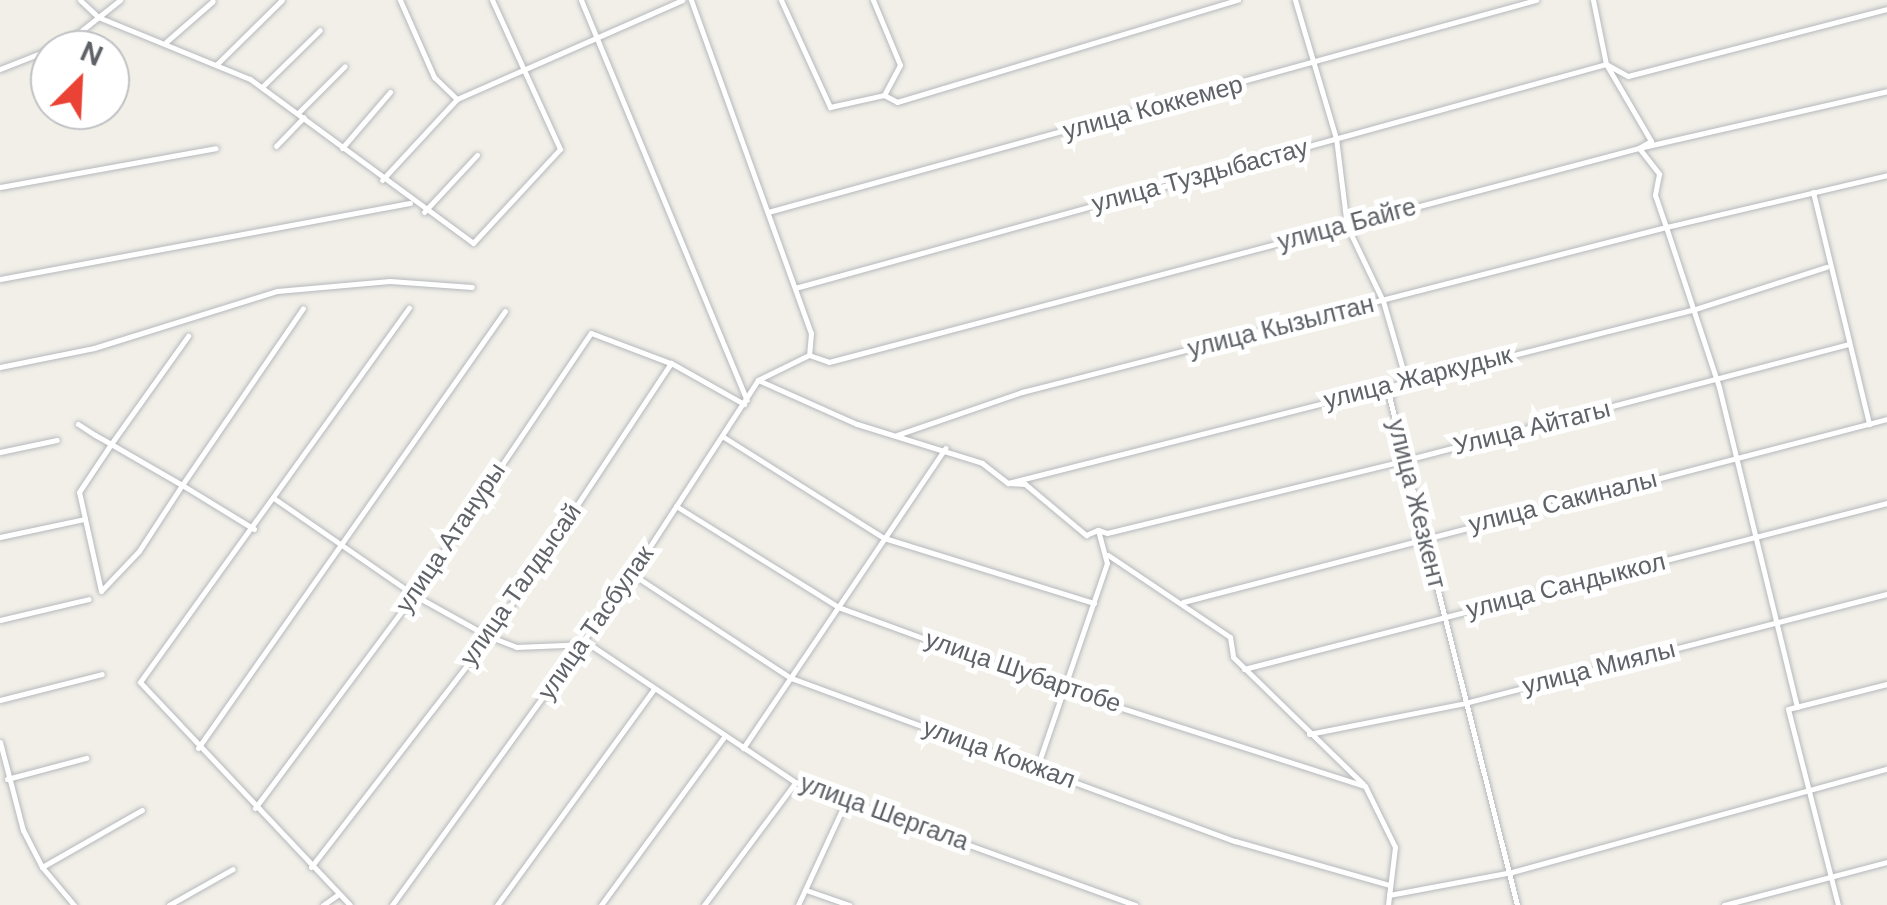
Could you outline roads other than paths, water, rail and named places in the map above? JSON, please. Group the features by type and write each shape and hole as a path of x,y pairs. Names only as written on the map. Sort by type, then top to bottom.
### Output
{"street":[{"path":"80,0 98,17 166,42 262,87 458,238 473,243 560,149 492,0"},
{"path":"0,68 66,43 120,0"},
{"path":"217,64 282,0"},
{"path":"400,0 434,77 457,99"},
{"path":"581,0 745,402"},
{"path":"382,180 457,99 682,0"},
{"path":"691,0 810,333 808,355 758,380"},
{"path":"780,0 830,107 884,94 898,102 1238,0"},
{"path":"873,0 900,65 884,94"},
{"name":"улица Жезкент","path":"1295,0 1336,138 1347,226 1383,301 1406,380 1389,396 1517,905"},
{"name":"улица Коккемер","path":"768,212 1536,0"},
{"path":"1593,0 1606,64 1651,140 1639,148 1660,174 1655,195 1718,381 1797,706"},
{"path":"166,42 213,1"},
{"name":"улица Туздыбастау","path":"794,288 1606,64 1628,76 1887,9"},
{"path":"262,87 320,30"},
{"path":"276,146 345,66"},
{"name":"улица Байге","path":"808,355 829,362 1639,148 1887,91"},
{"path":"342,148 390,92"},
{"path":"0,187 216,148"},
{"path":"424,212 477,156"},
{"name":"улица Кызылтан","path":"898,434 1022,392 1887,174"},
{"path":"1813,192 1826,267 1868,424"},
{"path":"0,279 411,202"},
{"name":"улица Жаркудык","path":"1008,482 1695,309 1826,267"},
{"path":"0,368 94,348 276,292 390,281 472,287"},
{"path":"188,336 79,492 101,590 139,551 303,308"},
{"path":"350,905 198,748 140,682 254,529 409,308"},
{"path":"198,748 504,312"},
{"name":"улица Атануры","path":"255,808 414,595 590,333 671,363"},
{"name":"Улица Айтагы","path":"1098,530 1405,460 1849,344"},
{"path":"671,363 745,402"},
{"name":"улица Талдысай","path":"311,867 488,636 671,363"},
{"path":"758,380 857,424 945,448 1008,482 1025,484 1086,535 1098,530 1106,554 1094,604 1037,768"},
{"name":"улица Тасбулак","path":"392,905 632,574 758,380"},
{"name":"улица Сакиналы","path":"1182,602 1887,419"},
{"path":"78,424 254,529"},
{"path":"722,436 884,538 1094,604"},
{"path":"0,452 57,440"},
{"path":"743,749 945,448"},
{"path":"275,498 414,595 488,636 516,647 582,644"},
{"name":"улица Сандыккол","path":"1244,669 1887,503"},
{"name":"улица Шубартобе","path":"676,506 838,607 1062,689 1365,786"},
{"path":"0,536 86,519"},
{"path":"1106,554 1230,637 1232,657 1365,786 1395,847 1388,905"},
{"name":"улица Кокжал","path":"632,574 792,678 1235,841 1389,884"},
{"name":"улица Миялы","path":"1310,734 1465,702 1887,594"},
{"path":"0,620 89,599"},
{"name":"улица Шергала","path":"582,644 602,652 796,782 1135,905"},
{"path":"0,700 102,674"},
{"path":"1838,905 1805,790 1788,709 1887,684"},
{"path":"497,905 655,688"},
{"path":"601,905 724,737"},
{"path":"0,742 7,779 42,867 74,905"},
{"path":"7,779 86,758"},
{"path":"1389,895 1508,874 1887,769"},
{"path":"704,905 796,782"},
{"path":"798,905 848,799"},
{"path":"42,867 142,810"},
{"path":"1724,905 1887,862"},
{"path":"169,905 233,868"},
{"path":"806,890 849,905"},
{"path":"323,905 339,894"}]}
